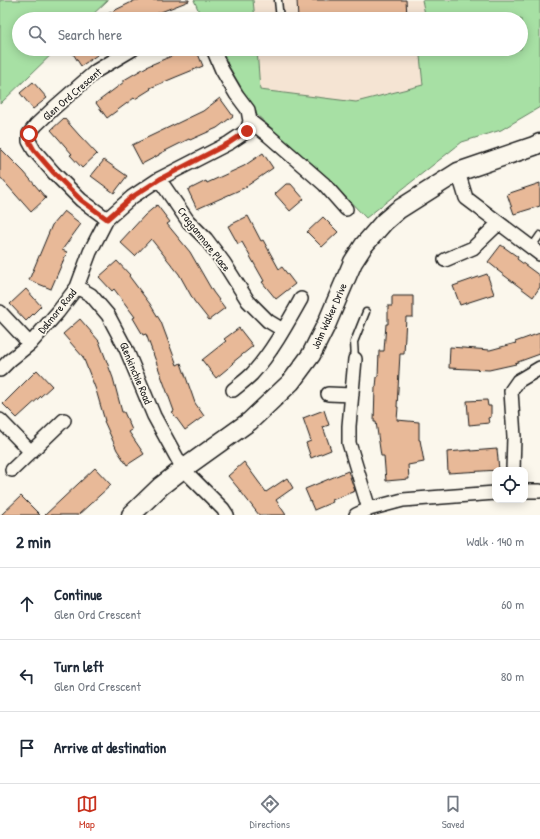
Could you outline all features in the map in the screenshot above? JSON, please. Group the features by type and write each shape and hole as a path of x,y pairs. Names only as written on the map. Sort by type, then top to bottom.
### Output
{"street":[{"name":"Glen Ord Crescent","path":"107,219 81,200 54,173 34,150 29,141 29,134 36,125 55,107 96,71 121,56"},
{"path":"107,219 132,197 160,179 229,143 247,131 250,121 248,110 236,94 222,70 216,56"},
{"path":"250,121 324,184 346,209"},
{"name":"John Walker Drive","path":"131,515 161,486 250,421 291,382 312,355 353,262 364,245 384,222 398,210 458,172 540,143"},
{"path":"458,172 466,198 536,251"},
{"name":"Cragganmore Place","path":"160,179 188,221 206,239 224,263 248,301 268,321 283,330"},
{"name":"Dalmore Road","path":"0,370 30,344 58,312 77,287 90,252 107,219"},
{"path":"445,260 473,248 499,223"},
{"name":"Glenkinchie Road","path":"77,287 91,295 108,315 126,349 154,416 183,469 223,509 227,515"},
{"path":"233,390 252,374 265,357 301,299"},
{"path":"0,312 30,344"},
{"path":"354,359 349,443 369,509"},
{"path":"513,467 514,437 511,391 518,381 540,368"},
{"path":"328,394 352,395"},
{"path":"0,420 31,452"},
{"path":"12,470 64,420"},
{"path":"528,491 540,491"},
{"path":"356,515 369,509 403,500 492,492"}],"lane":[{"path":"278,0 279,12"},
{"path":"536,251 540,235"},
{"path":"354,359 354,342 366,312"}],"shaded area":[{"path":"253,0 422,0 425,12 254,12"},
{"path":"258,56 420,56 423,85 356,102 260,90"}],"green space":[{"path":"0,0 108,0 95,12 12,12 12,56 50,56 0,104"},
{"path":"194,0 253,0 254,12 199,12"},
{"path":"422,0 540,0 540,107 501,130 462,142 366,218 338,189 257,115 223,56 258,56 260,90 356,102 423,85 420,56 528,56 528,12 425,12"}],"building":[{"path":"136,0 189,0 161,12 111,12"},
{"path":"297,0 406,0 407,12 298,12"},
{"path":"75,56 96,56 81,66"},
{"path":"172,56 199,56 203,66 150,88 151,89 135,99 134,98 107,118 96,103 124,82 124,80 148,66"},
{"path":"33,82 47,98 33,109 20,93"},
{"path":"220,98 233,116 217,128 190,140 189,139 142,164 132,145 203,111"},
{"path":"64,118 97,154 82,168 51,130"},
{"path":"0,148 24,172 46,198 31,212 0,177"},
{"path":"263,153 273,168 244,188 197,209 188,190 244,166"},
{"path":"104,160 127,176 114,193 91,176"},
{"path":"540,183 540,206 514,214 507,194"},
{"path":"286,184 291,184 304,199 290,211 275,194"},
{"path":"157,205 170,222 167,224 190,252 213,292 225,308 209,320 194,301 179,274 151,239 135,256 120,242 145,215"},
{"path":"64,211 81,224 62,250 67,252 51,289 29,280 52,225"},
{"path":"248,216 261,241 263,240 279,269 282,267 295,284 276,299 262,282 264,281 242,242 238,244 228,226"},
{"path":"323,217 338,232 322,247 307,232"},
{"path":"501,245 540,276 540,287 533,297 488,262"},
{"path":"117,261 130,275 129,276 150,304 161,322 177,365 181,363 195,403 204,416 185,430 172,412 174,411 146,334 143,335 133,318 135,317 114,289 112,291 99,277"},
{"path":"487,274 494,294 460,305 453,286"},
{"path":"26,289 41,306 26,321 10,304"},
{"path":"392,296 413,296 413,317 406,317 404,354 400,354 397,420 419,422 419,440 424,462 408,465 409,479 386,481 384,456 381,456 376,422 374,422 375,387 378,377 379,351 384,351 386,324 388,324 388,306 392,306"},
{"path":"80,319 99,341 113,378 122,412 124,412 132,430 129,432 144,454 127,465 117,450 104,421 96,390 83,357 63,334"},
{"path":"239,328 253,346 216,378 202,360 226,341 224,339"},
{"path":"540,333 540,354 515,363 516,364 489,370 449,368 450,347 490,350 516,343 515,342"},
{"path":"37,370 52,386 17,418 3,404"},
{"path":"487,400 488,406 491,406 491,417 488,418 489,423 469,425 467,401"},
{"path":"324,410 329,425 323,427 331,450 311,458 306,443 311,441 303,418"},
{"path":"497,449 499,467 492,467 492,470 448,473 447,452"},
{"path":"244,462 266,492 287,478 293,488 276,500 286,515 259,515 228,476"},
{"path":"95,468 111,485 78,515 45,515"},
{"path":"348,471 355,491 332,500 333,502 314,510 305,489"},
{"path":"21,496 40,515 1,515"}],"route":[{"path":"29,134 29,141 34,150 54,173 81,200 107,219 132,197 160,179 229,143 247,131"}]}
